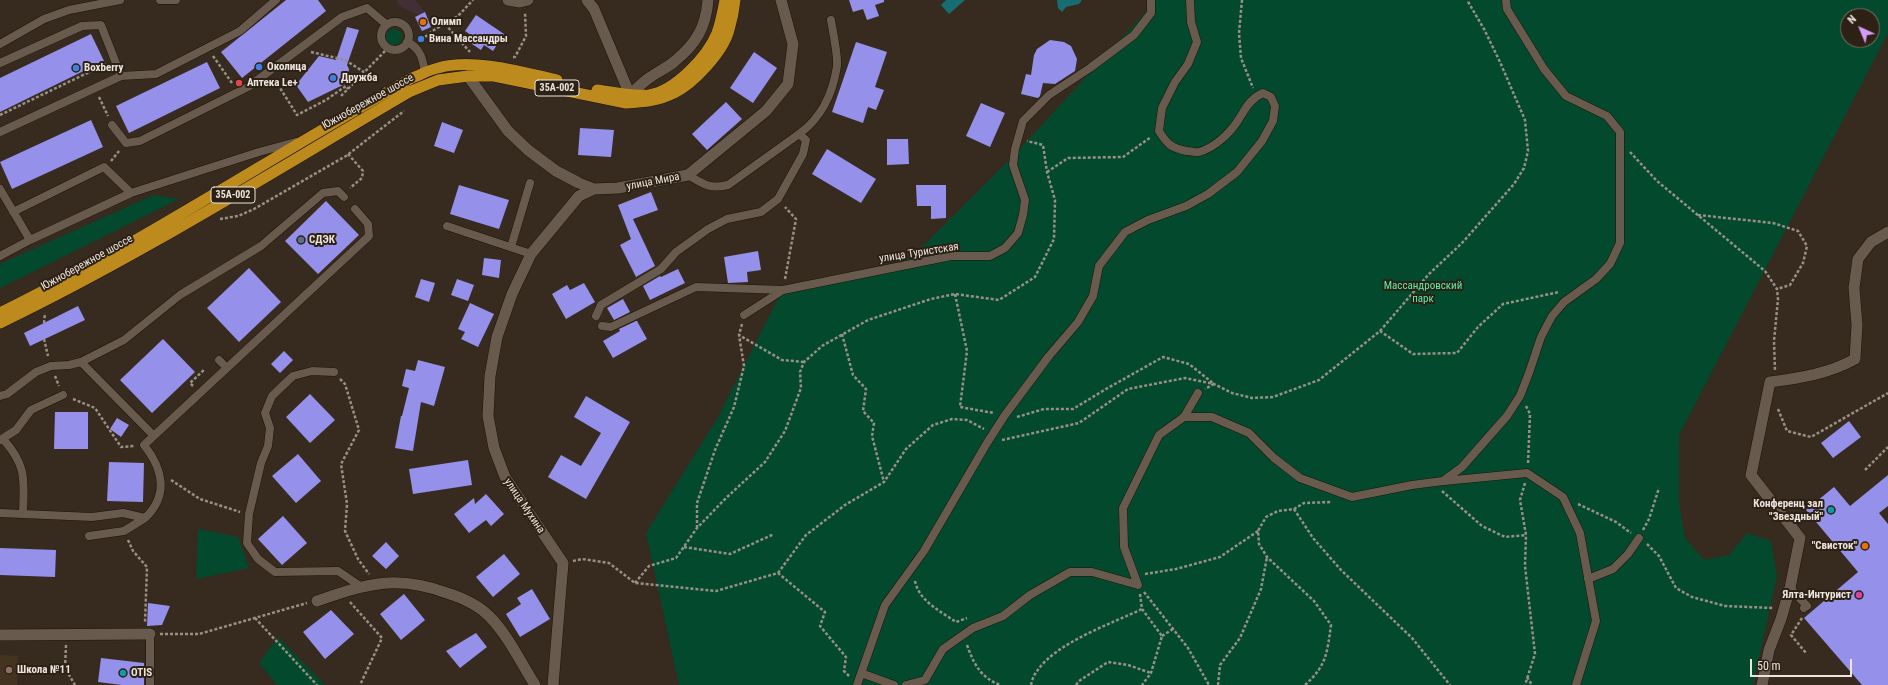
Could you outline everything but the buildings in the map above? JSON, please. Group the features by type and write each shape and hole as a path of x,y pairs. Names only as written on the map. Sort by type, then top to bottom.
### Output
{"highway":[{"name":"Южнобережное шоссе","path":"0,313 99,261 406,81 438,67 469,65 492,67 596,90 630,95 649,95 660,92 673,85 698,62 717,34 725,0"},
{"name":"Южнобережное шоссе","path":"0,323 52,298 182,225 409,92 438,80 468,76 494,76 626,103 646,102 660,99 674,93 687,84 702,70 717,52 729,31 735,0"}],"street":[{"path":"508,0 513,2 526,1"},
{"path":"587,0 594,9 630,95 649,78 674,62 690,47 701,32 707,12 708,0"},
{"name":"улица Мира","path":"468,76 508,131 528,150 556,171 594,189 618,188 688,175 766,111 788,84 793,44 781,0"},
{"name":"улица Мухина","path":"563,563 505,477 494,448 488,416 490,376 497,337 512,294 531,254 579,196 594,189"},
{"path":"1762,685 1769,650 1790,588 1800,538 1752,475 1770,382 1806,377 1837,369 1855,359 1857,325 1854,288 1858,259 1871,242 1888,232"},
{"path":"553,685 563,563"},
{"path":"317,601 360,586 391,582 412,582 434,588 476,605 490,617 503,634 535,685"},
{"path":"0,635 147,634"}],"lane":[{"path":"0,44 44,19 69,10 120,0"},
{"path":"160,0 176,0"},
{"path":"0,132 94,87 121,76 156,74 240,31 276,0"},
{"name":"улица Туристская","path":"783,290 951,256 990,256 1005,248 1018,233 1023,215 1025,200 1013,165 1023,121 1049,95 1090,68 1134,35 1151,13 1151,0"},
{"path":"854,683 861,673 885,605 924,551 1005,415 1049,356 1078,322 1093,296 1099,266 1125,232 1148,220 1186,206 1208,194 1237,172 1262,142 1273,122 1275,106 1271,96 1263,93 1256,96 1245,107 1236,123 1225,136 1198,153 1182,150 1167,144 1159,131 1162,108 1175,82 1188,64 1197,42 1191,22 1190,0"},
{"path":"1444,481 1462,466 1507,416 1520,396 1541,337 1552,316 1564,302 1610,264 1620,243 1620,132 1607,116 1566,96 1544,69 1507,9 1506,0"},
{"path":"112,125 126,143 140,141 248,87 342,17 367,8 387,25"},
{"path":"688,175 700,183 715,188 728,185 810,126 827,102 837,65 831,20"},
{"path":"411,44 397,50 388,48 382,41 382,32 387,25 395,22 404,26 409,33 411,44 423,58 425,73"},
{"path":"0,63 82,26 101,25 121,76"},
{"path":"596,316 601,305 661,269 676,252 708,229 726,218 761,212 778,199 802,154 806,140 799,134"},
{"path":"0,256 30,240 131,193 259,152 307,140"},
{"path":"13,212 104,167 131,193"},
{"path":"511,247 530,183"},
{"path":"0,189 30,240"},
{"path":"0,396 7,394 36,372 51,366 69,365 80,362 124,340 180,295 261,246 323,192 338,190 343,196"},
{"path":"89,536 124,531 145,518 155,508 159,495 160,473 155,459 144,445 369,236 368,224 355,209"},
{"path":"447,226 531,254"},
{"path":"602,326 611,327 696,287 783,290"},
{"path":"744,315 783,290"},
{"path":"219,360 227,368"},
{"path":"80,362 154,436"},
{"path":"334,372 312,371 293,376 272,396 265,413 270,428 268,446 260,467 249,514 247,543 258,559 275,572 338,571 360,586"},
{"path":"1138,585 1124,547 1123,508 1159,435 1184,417 1198,393"},
{"path":"23,513 24,477 15,452 2,440 16,430 31,410 63,395"},
{"path":"1184,417 1212,417 1249,433 1274,458 1300,478 1352,497 1433,482 1527,473 1563,497 1580,533 1596,622 1576,685"},
{"path":"0,513 92,517 123,514 145,518"},
{"path":"1588,579 1614,570 1628,554 1638,538"},
{"path":"906,685 925,680 943,649 973,628 1003,616 1030,595 1070,572 1092,572 1138,585"},
{"path":"1790,588 1807,606 1804,608"},
{"path":"147,634 150,685"},
{"path":"861,673 894,685"}],"path":[{"path":"411,44 458,16 473,0"},
{"path":"1242,0 1239,33 1241,58 1256,96"},
{"path":"955,294 967,351 960,407 1017,417 1044,409 1073,409 1106,388 1163,357 1189,364 1214,384 1232,393 1252,398 1273,397 1319,380 1380,331 1429,274 1462,243 1514,184 1524,168 1528,151 1525,120 1484,29 1466,0"},
{"path":"508,58 515,57 526,36 526,1"},
{"path":"445,24 470,53 476,55"},
{"path":"208,47 238,92"},
{"path":"341,96 388,48"},
{"path":"298,50 345,60 364,72"},
{"path":"0,115 115,60"},
{"path":"269,72 297,115 326,100 346,86 348,89"},
{"path":"94,87 112,125"},
{"path":"343,196 362,178 363,171 347,155 404,110"},
{"path":"1047,172 1068,158 1123,157 1159,131"},
{"path":"1620,132 1632,154 1656,181 1764,271 1776,289 1778,299 1774,341 1776,382"},
{"path":"1018,139 1043,145"},
{"path":"104,167 126,143"},
{"path":"778,199 796,219 783,290"},
{"path":"1697,215 1773,222 1798,231 1807,246 1802,263 1790,285 1776,289"},
{"path":"1380,331 1413,354 1457,353 1478,327 1503,304 1558,292 1579,291"},
{"path":"44,323 45,311"},
{"path":"697,528 697,503 715,450 734,408 744,366 739,335 744,315"},
{"path":"635,583 649,566 676,558 697,528 726,498 760,468 772,453 785,431 801,388 800,372 804,362 822,346 842,334 853,375 866,389 863,411 874,423 872,436 884,482"},
{"path":"739,335 782,360 804,362"},
{"path":"44,339 51,366 63,395 94,408 121,447 144,445"},
{"path":"190,384 205,369"},
{"path":"334,372 345,384 359,430 341,464 347,504 345,531 358,559 376,584"},
{"path":"563,563 582,559 609,563 635,583 716,591 778,573 806,535 845,505 884,482 906,449 933,425 952,418 967,420 984,429 987,443 1080,423 1128,389 1185,378 1214,384"},
{"path":"1198,393 1214,384"},
{"path":"1777,404 1778,412 1787,431 1811,437 1888,393"},
{"path":"1520,396 1530,414 1530,455 1520,500 1526,535 1525,566 1535,654 1526,677 1525,685"},
{"path":"1865,470 1888,447"},
{"path":"160,473 200,499 249,514"},
{"path":"1433,482 1454,503 1482,526 1505,537 1526,535"},
{"path":"1638,538 1649,519 1659,488"},
{"path":"1563,497 1616,522 1638,538 1659,556 1676,588 1692,598 1725,606 1784,608"},
{"path":"1135,575 1176,570 1220,557 1258,531 1266,517 1278,511 1294,509 1304,503 1337,501"},
{"path":"1294,509 1313,538 1341,570 1412,638 1450,685"},
{"path":"124,531 133,551 147,568 147,634 199,634 317,601"},
{"path":"1258,531 1259,544 1267,557 1314,601 1331,625 1327,653 1318,673 1304,685"},
{"path":"684,547 730,554 774,534"},
{"path":"1218,685 1220,665 1240,638 1261,589 1267,557"},
{"path":"778,573 825,612 820,626 846,657 844,671 854,683"},
{"path":"915,578 915,583 922,596 956,622 972,617"},
{"path":"1138,585 1142,609 1162,636"},
{"path":"1138,585 1188,648 1209,685"},
{"path":"342,592 382,638 360,685"},
{"path":"1804,608 1807,613 1799,620 1791,635 1806,653"},
{"path":"1032,685 1036,671 1050,656 1081,638 1142,609"},
{"path":"255,618 317,685"},
{"path":"1142,685 1152,673 1162,636 1173,628"},
{"path":"60,635 66,641 67,654 65,668 75,685"},
{"path":"963,635 974,664 990,681 1000,685"},
{"path":"1076,685 1079,681 1108,662 1128,665 1152,673"},
{"path":"1526,677 1532,685"}],"shaded area":[{"path":"397,0 415,0 425,12 419,15 405,9 397,3"},
{"name":"Школа №11","path":"0,655 18,656 17,685 0,685"}],"green space":[{"name":"Массандровский парк","path":"1154,0 1888,0 1888,33 1679,435 1679,503 1685,538 1704,560 1729,555 1747,533 1771,541 1777,576 1753,685 679,685 646,533 718,417 785,285 896,267 917,252 1017,152 1154,3"},
{"path":"394,29 401,34 402,37 397,44 394,45 387,40 386,37 391,30"},
{"path":"154,195 179,199 0,288 0,264"},
{"path":"198,529 238,537 249,568 196,579"},
{"path":"278,637 325,685 277,685 259,663"}],"water":[{"path":"946,0 965,0 949,14 941,5"},
{"path":"1057,0 1082,0 1079,4 1066,7 1062,12 1058,8"}],"place":[{"name":"Олимп","path":"423,22"},
{"name":"Вина Массандры","path":"421,39"},
{"name":"Околица","path":"259,67"},
{"name":"Boxberry","path":"76,68"},
{"name":"Дружба","path":"333,78"},
{"name":"Аптека Le+","path":"239,83"},
{"name":"СДЭК","path":"301,240"},
{"name":"Конференц зал \"Звездный\"","path":"1831,510"},
{"name":"\"Свисток\"","path":"1865,546"},
{"name":"Ялта-Интурист","path":"1859,595"},
{"name":"Школа №11","path":"9,670"},
{"name":"OTIS","path":"123,673"}]}
